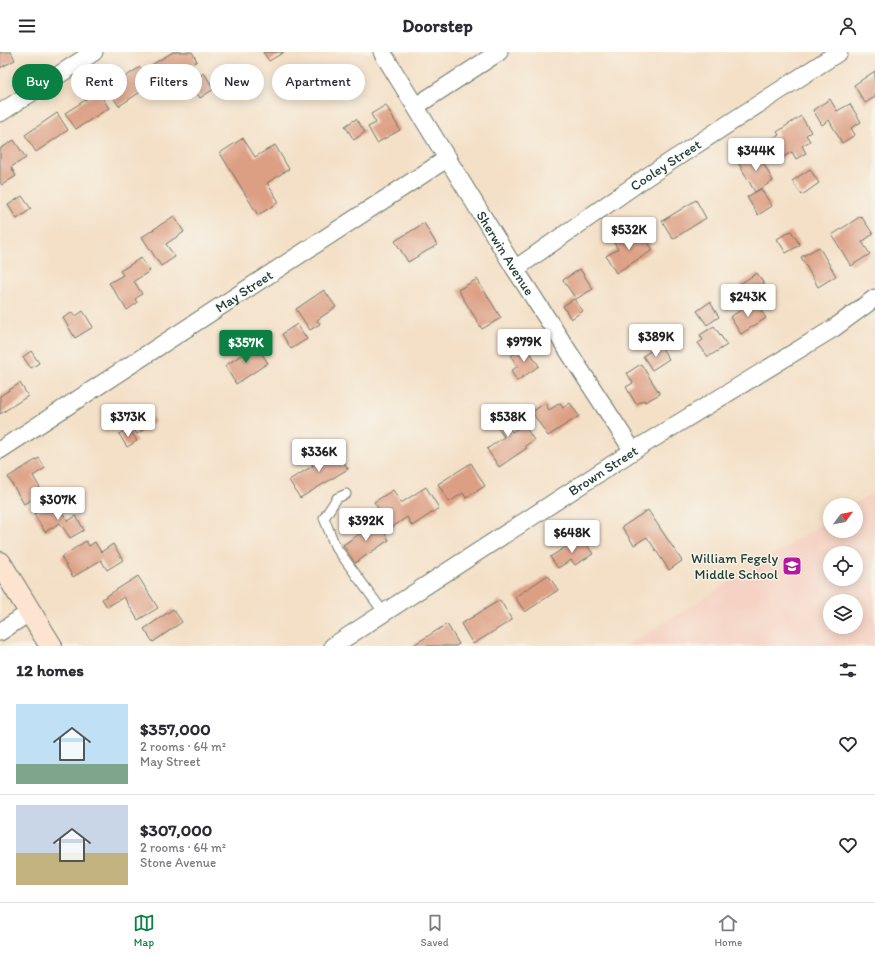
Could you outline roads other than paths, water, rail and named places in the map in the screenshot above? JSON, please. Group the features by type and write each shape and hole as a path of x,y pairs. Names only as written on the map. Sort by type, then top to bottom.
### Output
{"street":[{"path":"0,113 94,52"},
{"name":"Sherwin Avenue","path":"382,52 515,269 634,451"},
{"path":"416,106 499,52"},
{"name":"Cooley Street","path":"515,269 645,178 839,52"},
{"name":"May Street","path":"0,450 448,158"},
{"name":"Brown Street","path":"333,646 634,451 834,328 875,298"},
{"path":"0,563 52,646"},
{"path":"0,632 30,612"}],"lane":[{"path":"346,494 337,498 324,518 335,546 384,613"}],"place":[{"name":"William Fegely Middle School","path":"792,566"}]}
